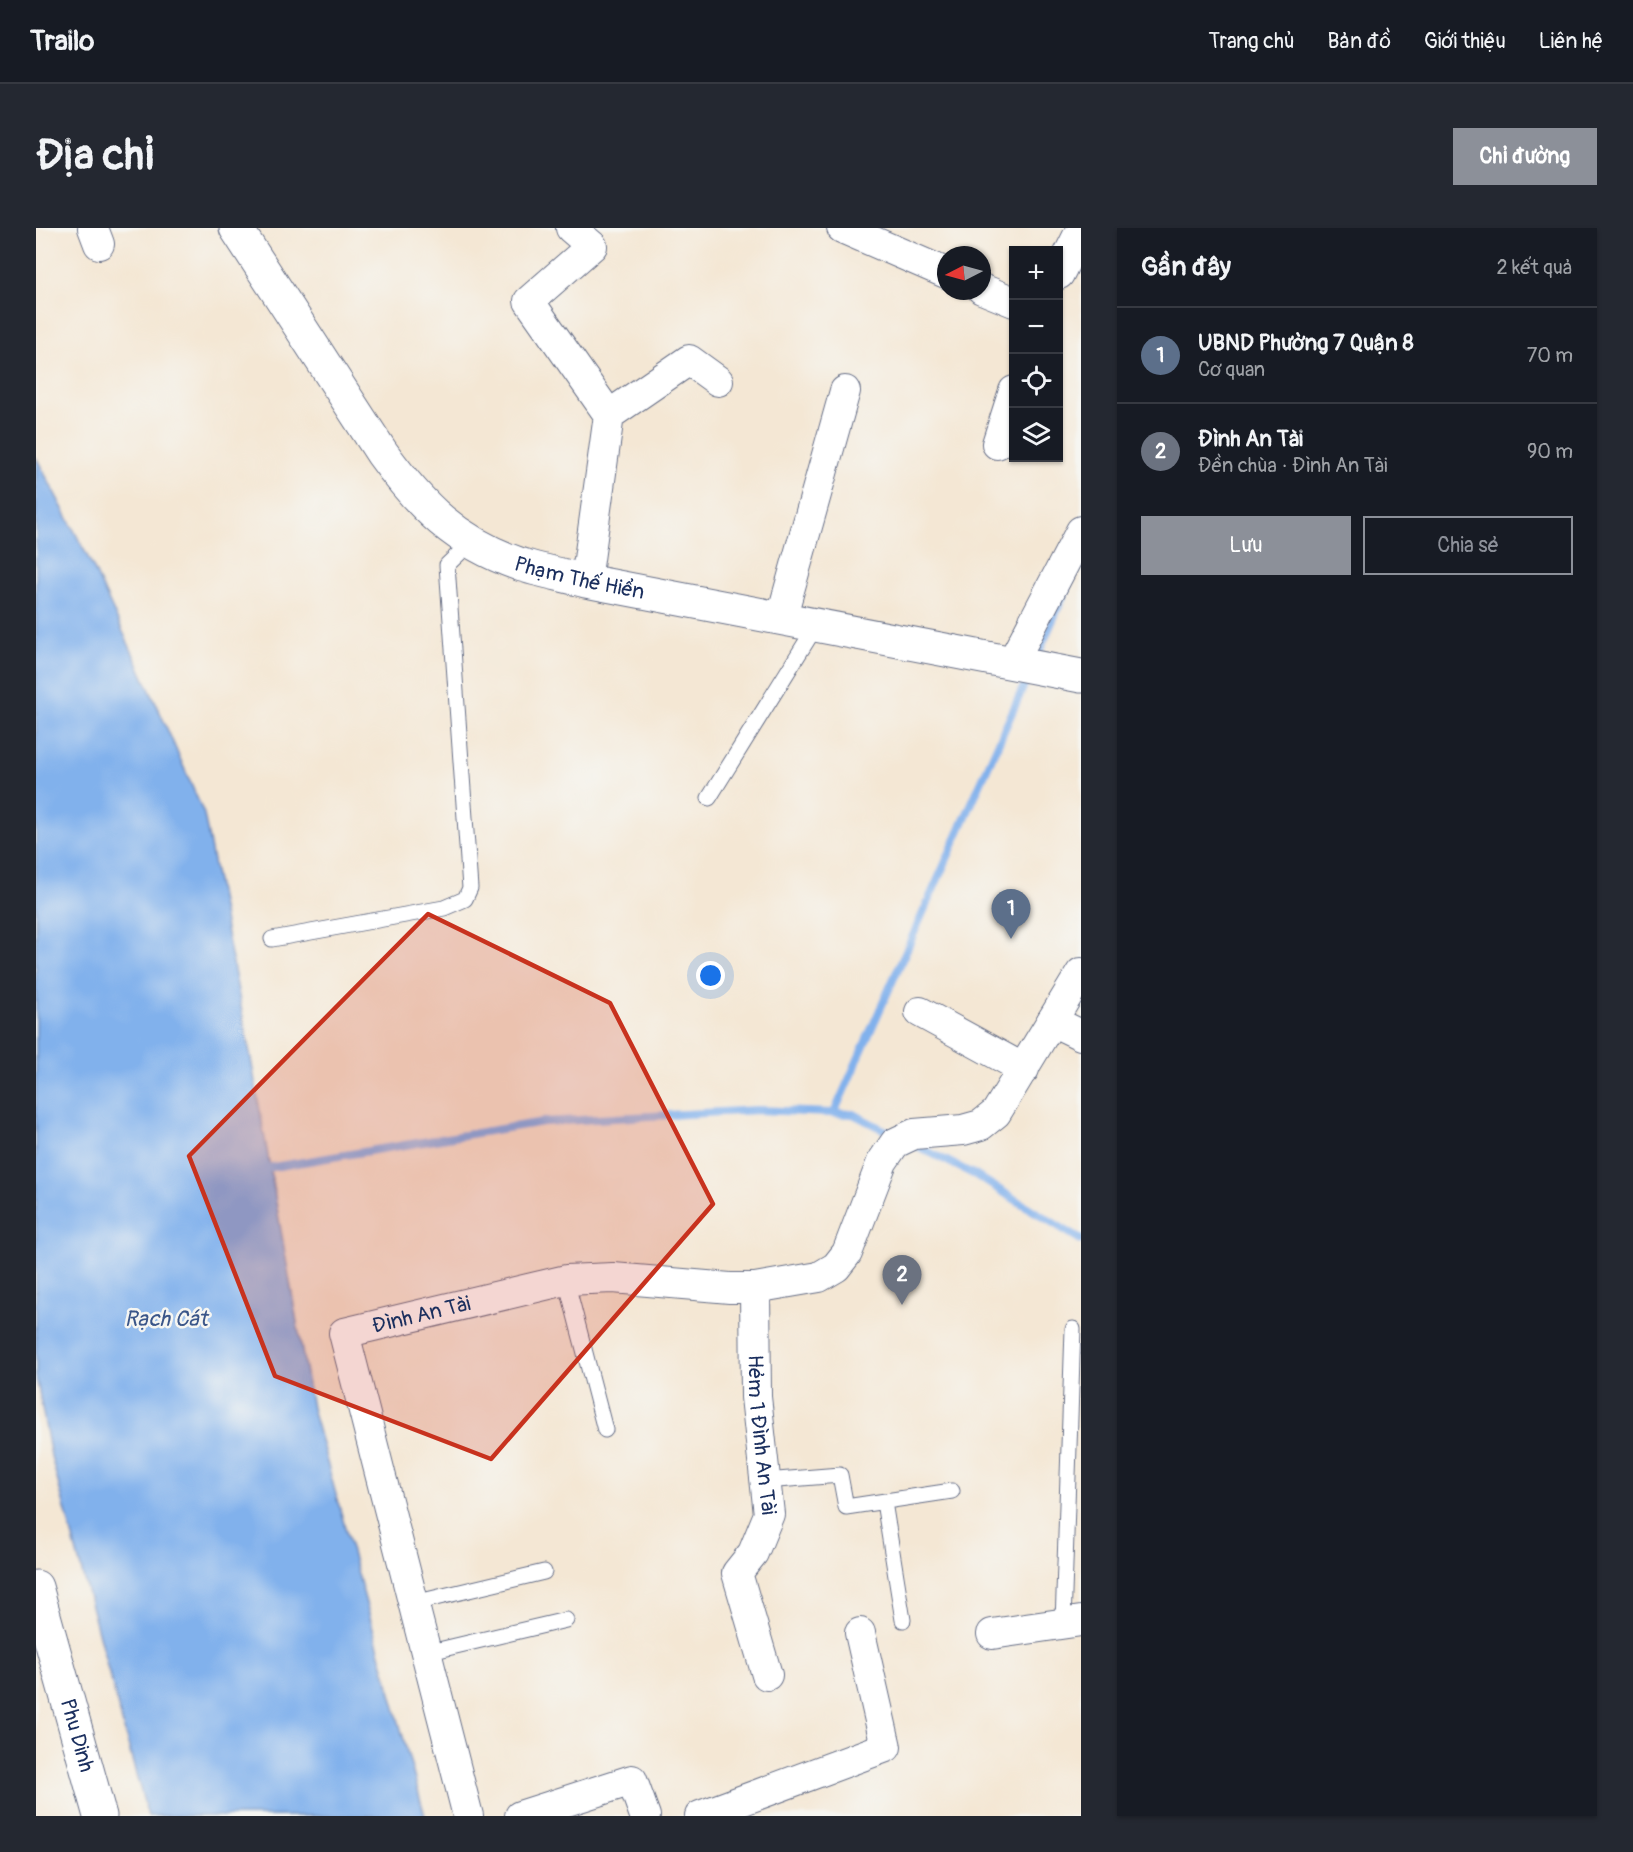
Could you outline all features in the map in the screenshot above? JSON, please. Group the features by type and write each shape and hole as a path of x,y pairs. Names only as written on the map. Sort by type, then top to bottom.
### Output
{"main road":[{"name":"Phạm Thế Hiển","path":"236,228 382,453 406,486 436,517 471,542 519,564 586,581 1070,674"},
{"name":"Phu Dinh","path":"36,1587 100,1816"}],"street":[{"path":"571,228 592,246 529,301 609,415 586,581"},
{"path":"842,228 937,269"},
{"path":"1063,266 1077,238"},
{"path":"991,292 1009,300"},
{"path":"609,415 689,360 718,381"},
{"path":"781,619 844,390"},
{"path":"997,444 1009,407"},
{"path":"1014,664 1081,531"},
{"path":"920,1012 1024,1069 1081,973"},
{"path":"1052,1021 1081,1035"},
{"name":"Đình An Tài","path":"468,1816 344,1333 566,1280 613,1278 755,1288 819,1277 836,1267 847,1253 882,1162 895,1143 914,1134 963,1130 981,1125 996,1113 1024,1069"},
{"name":"Hẻm 1 Đình An Tài","path":"755,1288 756,1397 769,1514 753,1553 737,1573 767,1675"},
{"path":"992,1634 1072,1622"},
{"path":"700,1816 886,1747 860,1633"},
{"path":"520,1816 632,1780 645,1816"}],"lane":[{"path":"272,939 444,908 465,899 470,888 447,565 471,542"},
{"path":"709,798 816,626"},
{"path":"566,1280 605,1430"},
{"path":"1072,1622 1073,1329"},
{"path":"765,1481 840,1475 846,1508 952,1491"},
{"path":"884,1502 903,1620"},
{"path":"414,1603 544,1572"},
{"path":"426,1653 566,1620"}],"highlighted area":[{"path":"428,914 610,1003 713,1204 491,1459 275,1376 189,1156"}],"water":[{"name":"Rạch Cát","path":"36,457 93,567 204,814 251,1059 312,1408 425,1816 148,1816 51,1456 36,1376"}],"waterway":[{"path":"1035,661 1066,590"},
{"path":"834,1113 1030,672"},
{"path":"261,1169 543,1122 758,1110 853,1114 896,1136"},
{"path":"913,1144 977,1176 1081,1240"}],"place":[{"name":"UBND Phường 7 Quận 8","path":"1011,939"},
{"name":"Đình An Tài","path":"902,1305"}]}
